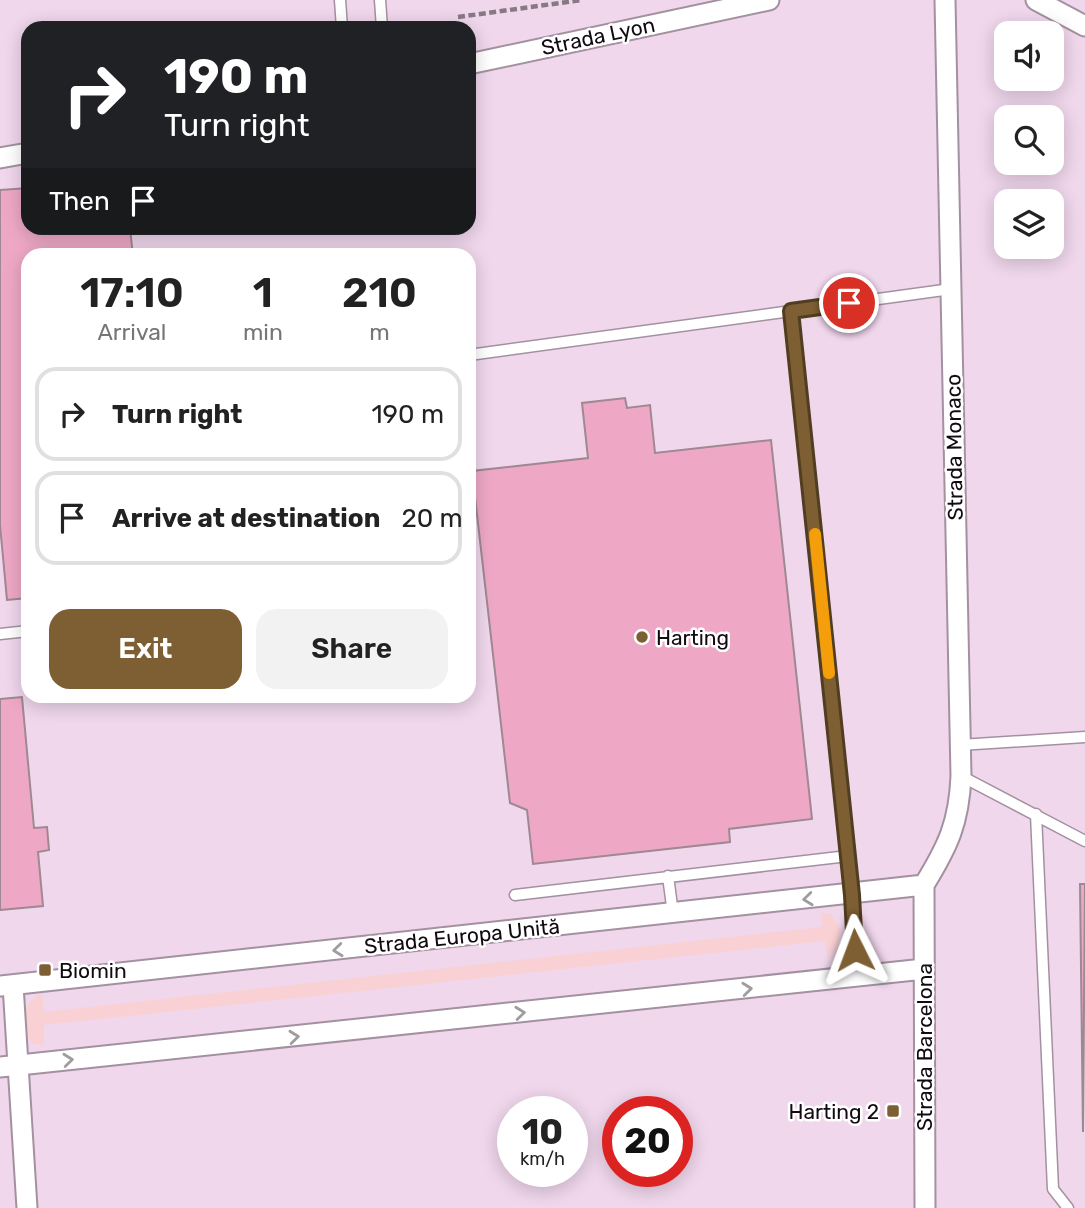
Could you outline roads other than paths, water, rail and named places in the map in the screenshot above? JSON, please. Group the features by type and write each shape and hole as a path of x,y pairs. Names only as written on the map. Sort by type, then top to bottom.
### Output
{"street":[{"name":"Strada Lyon","path":"476,63 769,0"},
{"name":"Strada Monaco","path":"924,885 948,847 956,825 961,776 945,0"},
{"path":"1037,0 1085,26"},
{"path":"0,158 21,154"},
{"name":"Strada Europa Unită","path":"6,986 924,885"},
{"name":"Strada Barcelona","path":"924,885 925,1208"},
{"path":"10,1066 924,969"},
{"path":"6,986 10,1066 27,1208"}],"lane":[{"path":"340,0 342,21"},
{"path":"380,0 382,21"},
{"path":"476,354 951,289"},
{"path":"791,311 852,895 856,978"},
{"path":"0,634 21,632"},
{"path":"960,745 1085,737"},
{"path":"961,776 1085,841"},
{"path":"1036,814 1053,1189 1068,1208"},
{"path":"515,895 848,856"},
{"path":"668,877 673,914"}],"place":[{"name":"Harting","path":"642,637"},
{"name":"Biomin","path":"45,970"},
{"name":"Harting 2","path":"893,1111"}]}
